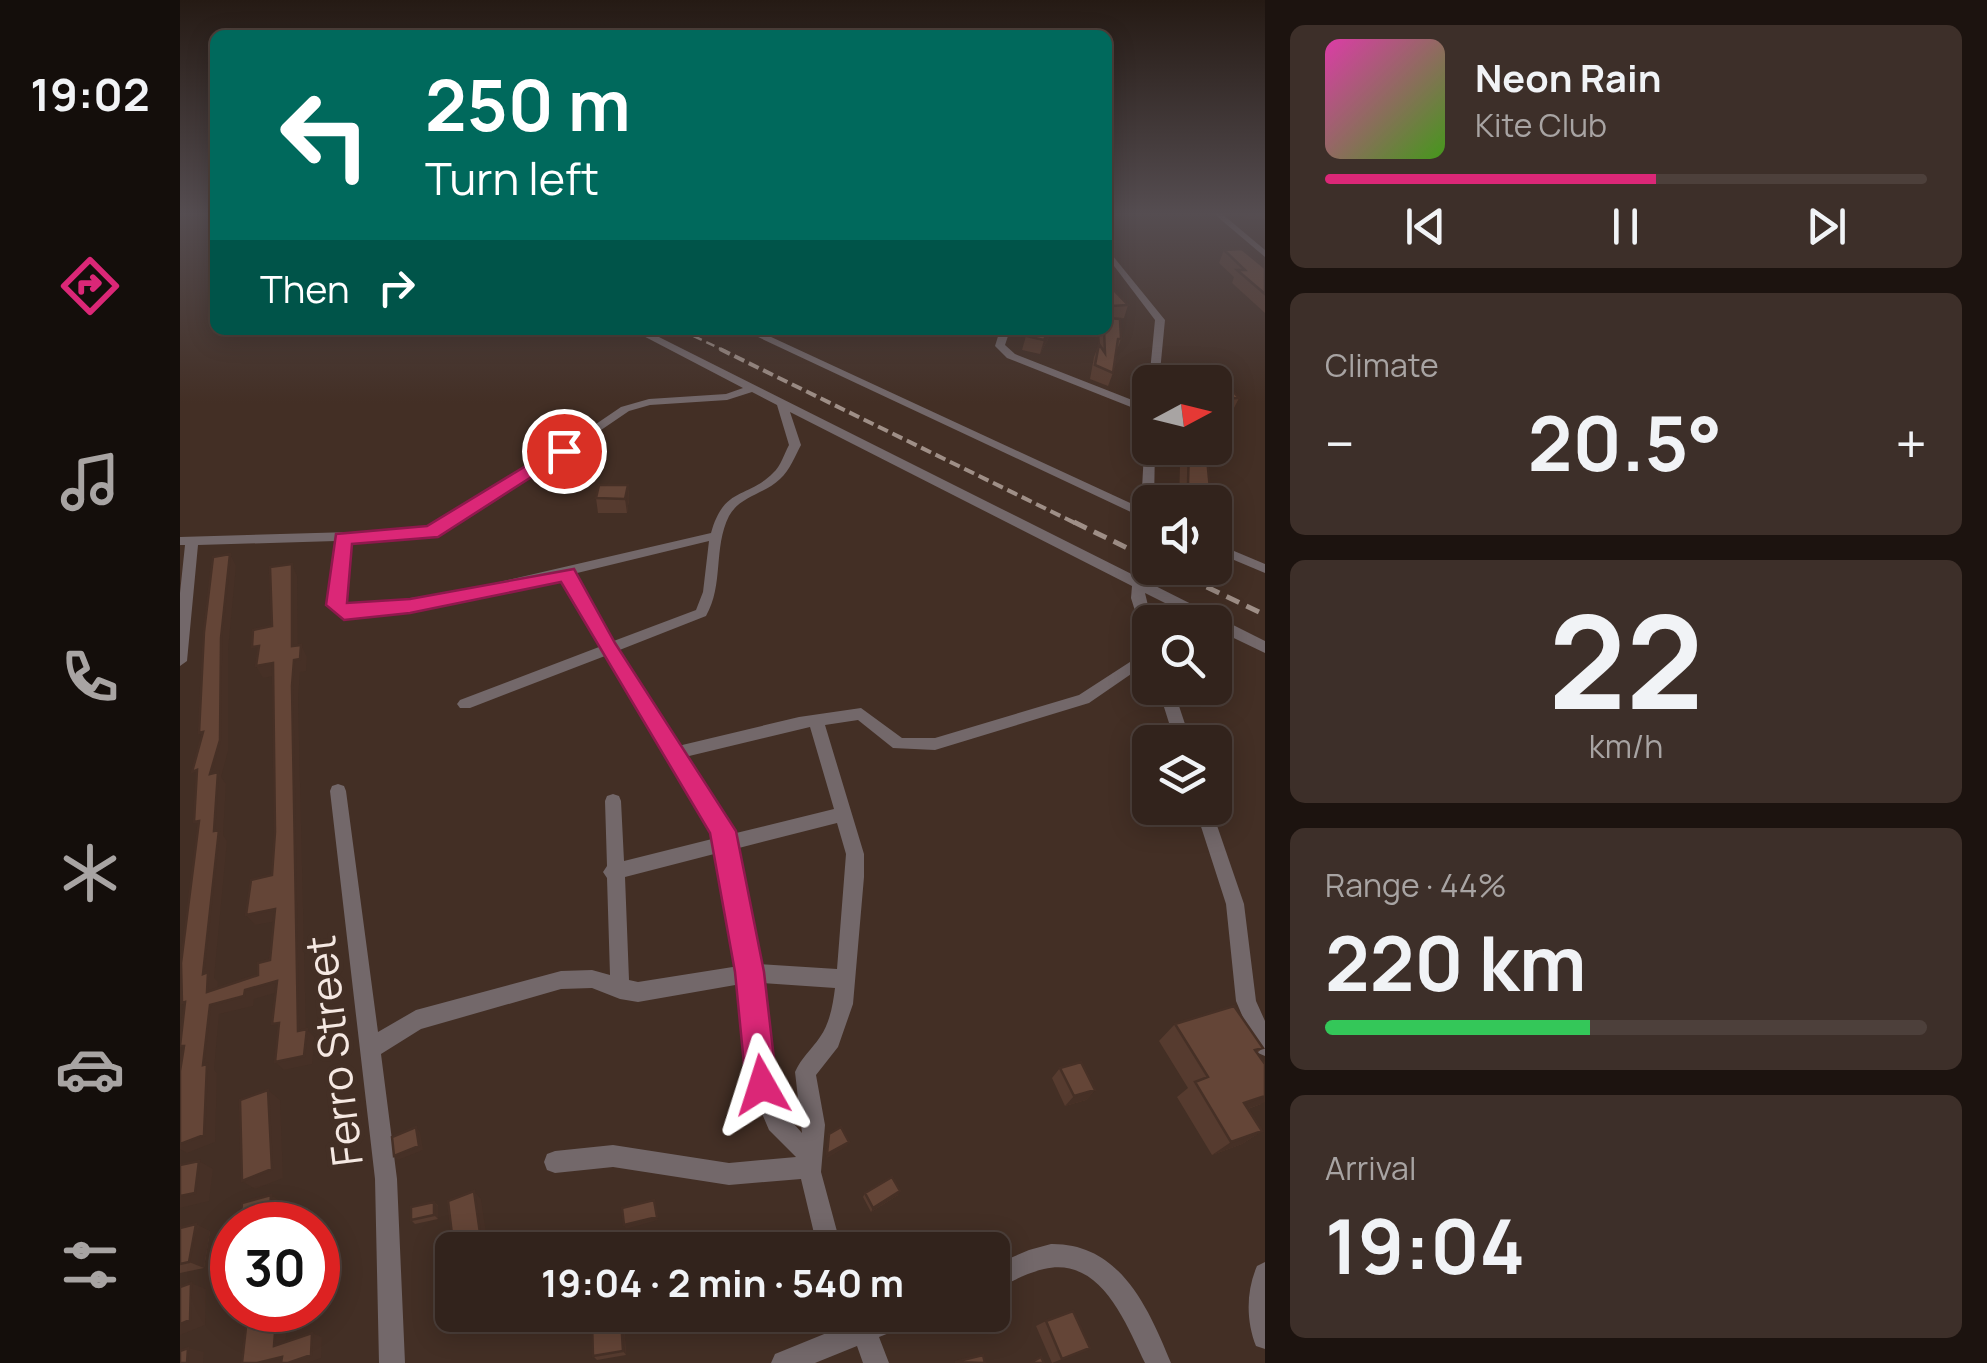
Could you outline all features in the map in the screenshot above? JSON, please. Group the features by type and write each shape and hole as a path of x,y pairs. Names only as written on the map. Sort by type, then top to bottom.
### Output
{"street":[{"path":"1126,277 1160,320 1156,365"},
{"path":"647,335 1132,580"},
{"path":"759,335 1132,509"},
{"path":"1003,335 1000,346 1011,356 1132,406"},
{"path":"180,661 186,541 343,539 431,532 630,406 727,397 754,388"},
{"path":"465,704 701,613 711,589 715,536 726,511 738,498 778,476 795,444 781,401"},
{"path":"343,539 336,605 344,612 410,606 567,574 715,536"},
{"path":"1232,554 1264,569"},
{"path":"567,574 607,648 718,820 726,843 750,972 762,1085 777,1122 810,1162"},
{"path":"1141,585 1264,648"},
{"path":"673,754 816,720 864,714 899,744 935,744 1084,699 1132,666"},
{"path":"816,720 856,864 847,978 836,1030 804,1072 814,1125 810,1162 826,1232"},
{"name":"Ferro Street","path":"338,791 386,1179 392,1363"},
{"path":"612,800 612,872 620,989"},
{"path":"612,872 844,814"},
{"path":"1209,825 1235,904 1246,1001 1264,1046"},
{"path":"372,1048 416,1020 579,978 620,989 656,991 750,972 847,978"},
{"path":"555,1162 612,1156 729,1174 810,1162"},
{"path":"1010,1271 1054,1255 1083,1258 1114,1283 1158,1363"},
{"path":"1264,1274 1260,1314 1264,1337"},
{"path":"784,1363 845,1332"},
{"path":"858,1332 876,1363"}],"building":[{"path":"1245,277 1265,277 1265,294"},
{"path":"1112,288 1128,305 1112,306"},
{"path":"1112,318 1120,319 1121,339 1113,373 1095,365 1099,344 1105,353 1104,335 1112,335"},
{"path":"1189,465 1208,465 1210,485 1188,484"},
{"path":"599,485 628,485 625,499 596,498"},
{"path":"230,554 221,638 220,740 210,774 218,772 214,831 219,830 203,974 208,972 207,992 258,975 258,963 270,960 275,909 246,915 251,880 272,875 275,832 273,663 256,666 259,646 252,647 253,630 272,626 270,567 292,564 292,646 301,645 300,659 294,660 292,686 298,1031 307,1029 304,1056 275,1062 279,1023 272,1024 277,981 210,1005 203,1065 207,1064 204,1135 180,1144 184,1046 180,1046 185,1002 182,1003 181,963 199,821 194,822 197,770 192,772 203,732 199,733 204,632 213,557"},
{"path":"1234,1006 1263,1048 1255,1050 1265,1064 1265,1096 1244,1103 1262,1131 1231,1142 1195,1082 1208,1077 1175,1024"},
{"path":"1081,1062 1095,1090 1074,1096 1060,1068"},
{"path":"268,1090 272,1169 242,1181 240,1100"},
{"path":"416,1127 419,1146 394,1156 392,1137"},
{"path":"841,1127 849,1142 827,1154 829,1134"},
{"path":"199,1161 195,1193 180,1196 180,1165"},
{"path":"892,1177 900,1191 873,1208 865,1193"},
{"path":"474,1191 480,1232 452,1232 448,1201"},
{"path":"271,1195 271,1202 246,1202"},
{"path":"654,1200 657,1217 624,1225 622,1208"},
{"path":"434,1202 434,1215 411,1220 411,1207"},
{"path":"196,1224 189,1262 180,1264 180,1228"},
{"path":"191,1283 190,1320 180,1324 180,1287"},
{"path":"1073,1311 1090,1348 1062,1359 1046,1321"},
{"path":"245,1332 275,1332 274,1346 312,1333 311,1355 288,1363 281,1363 282,1357 242,1363"},
{"path":"592,1332 622,1332 623,1351 593,1356"},
{"path":"188,1348 187,1363 180,1363 180,1351"},
{"path":"983,1355 985,1363 955,1362"}],"railway":[{"path":"691,335 725,351"},
{"path":"720,349 1079,525"},
{"path":"1074,522 1132,550"},
{"path":"1202,585 1265,615"}],"route":[{"path":"564,451 494,490 431,532 343,539 336,605 344,612 410,606 567,574 607,648 723,831 750,972 762,1085"}]}
